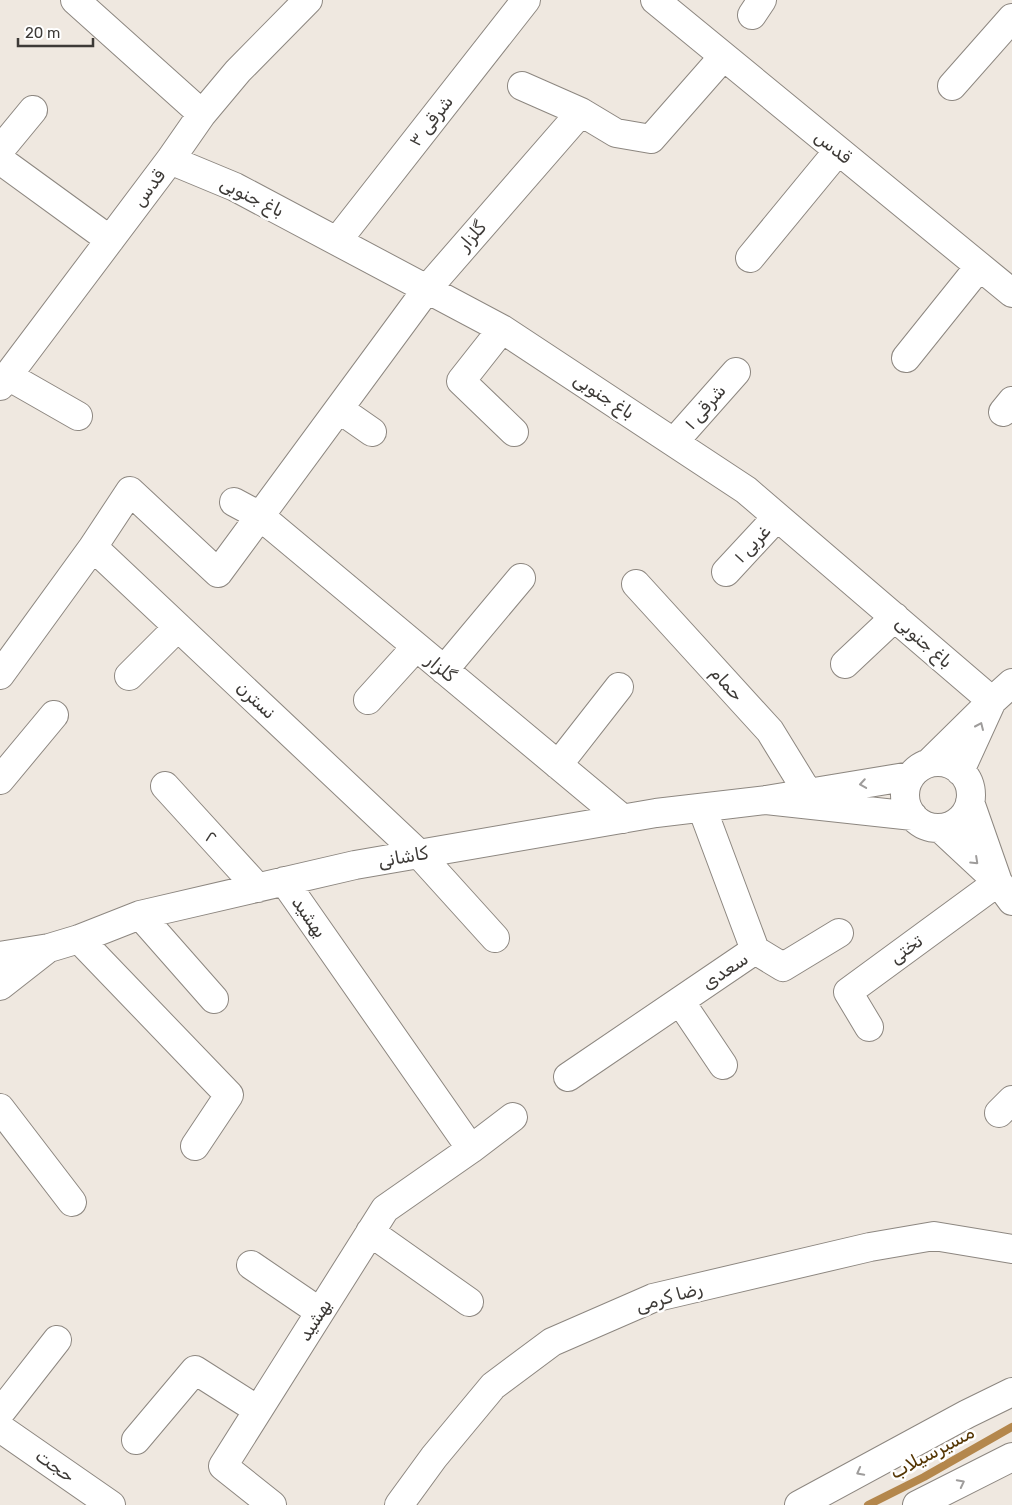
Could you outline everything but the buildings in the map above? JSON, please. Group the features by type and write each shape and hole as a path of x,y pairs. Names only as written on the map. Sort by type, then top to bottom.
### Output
{"street":[{"path":"75,0 202,114"},
{"name":"قدس","path":"4,381 170,160 202,114 238,71 308,0"},
{"name":"۳ شرقی","path":"337,241 526,0"},
{"name":"قدس","path":"655,0 1012,292"},
{"path":"952,86 1012,18"},
{"path":"522,86 581,112 616,133 651,139 723,57"},
{"path":"0,150 33,110"},
{"name":"گلزار","path":"93,547 130,491 218,573 427,289 581,112"},
{"path":"750,258 838,151"},
{"path":"0,160 110,240"},
{"name":"باغ جنوبی","path":"170,160 235,187 502,329 674,442 746,490 992,701"},
{"path":"906,358 979,266"},
{"path":"502,329 461,381 514,432"},
{"name":"۱ شرقی","path":"674,442 736,372"},
{"path":"4,381 78,416"},
{"path":"339,409 372,432"},
{"name":"گلزار","path":"234,502 260,516 622,819"},
{"name":"۱ غربی","path":"726,572 777,517"},
{"path":"0,675 93,547"},
{"name":"نسترن","path":"93,547 419,854 495,938"},
{"path":"444,670 521,578"},
{"name":"حمام","path":"636,584 770,731 808,793"},
{"path":"845,664 895,617"},
{"path":"129,676 178,626"},
{"path":"368,700 416,647"},
{"path":"970,802 965,813 950,826 930,827 920,823 913,816 905,798 906,786 920,770 1012,683"},
{"path":"558,765 619,687"},
{"path":"960,771 992,701"},
{"path":"0,780 54,715"},
{"path":"766,800 920,770 940,762 951,765 960,771 967,780 970,802 1005,892"},
{"name":"۲","path":"165,786 258,888"},
{"path":"766,800 913,816"},
{"name":"کاشانی","path":"49,948 140,915 355,865 622,819 766,800"},
{"name":"سعدی","path":"568,1077 756,950 702,808"},
{"path":"940,828 1005,892"},
{"name":"بهشید","path":"284,882 471,1150"},
{"name":"تختی","path":"869,1028 848,992 1005,892"},
{"path":"140,915 214,999"},
{"path":"756,950 783,967 839,933"},
{"path":"78,938 229,1095 195,1146"},
{"path":"0,956 49,948"},
{"path":"0,986 49,948"},
{"path":"680,1001 723,1065"},
{"path":"0,1108 72,1202"},
{"name":"بهشید","path":"272,1505 222,1466 385,1209 471,1150 512,1117"},
{"path":"370,1232 469,1302"},
{"name":"رضا کرمی","path":"399,1505 434,1457 493,1386 552,1342 653,1298 870,1247 934,1236 1012,1249"},
{"path":"251,1265 320,1312"},
{"path":"0,1413 56,1340"},
{"path":"136,1440 195,1370 258,1410"},
{"path":"799,1505 967,1414 1012,1392"},
{"name":"حجت","path":"0,1428 111,1505"},
{"path":"917,1505 1012,1457"}],"waterway":[{"name":"مسیرسیلاب","path":"868,1505 924,1477 1012,1427"}]}
